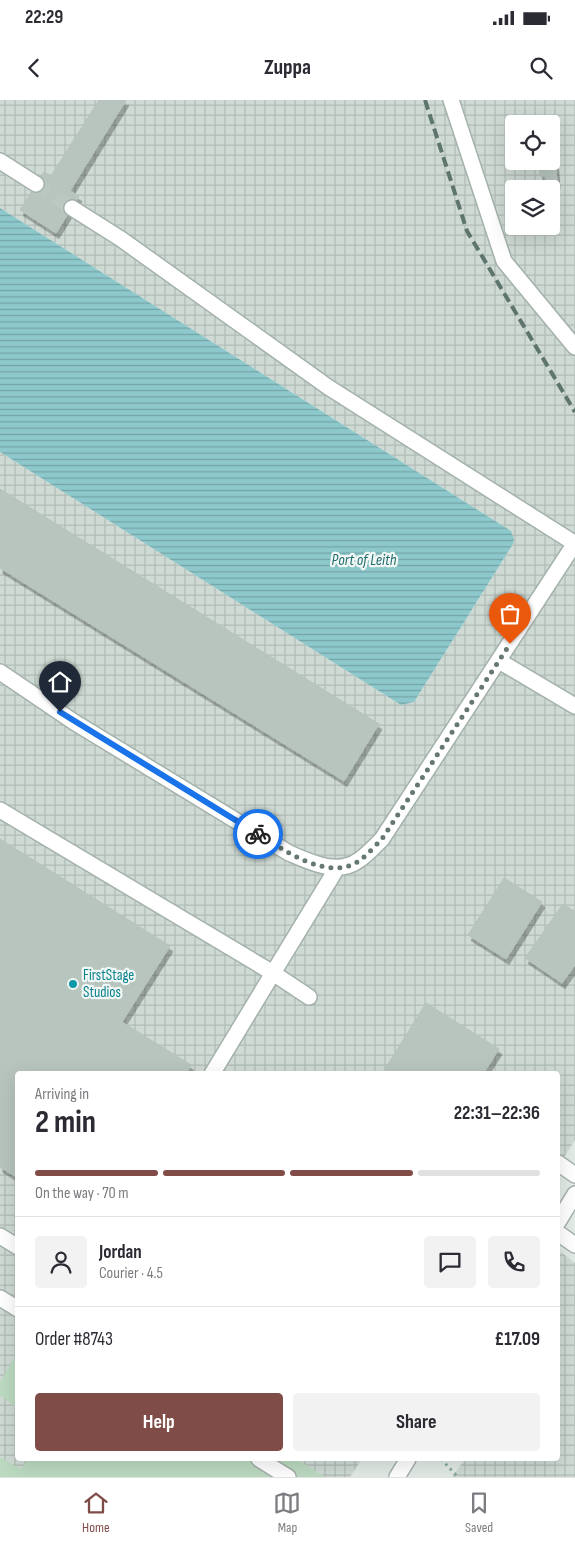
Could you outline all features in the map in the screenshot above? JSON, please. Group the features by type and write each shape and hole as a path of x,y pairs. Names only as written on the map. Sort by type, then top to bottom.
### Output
{"street":[{"path":"451,100 504,261 575,347"},
{"path":"0,161 36,184"},
{"path":"0,672 74,722 289,853 312,863 337,868 358,861 382,839 575,543 328,387 121,239 72,208"},
{"path":"499,660 575,706"},
{"path":"0,810 273,973 309,997"},
{"path":"214,1071 337,868"},
{"path":"560,1165 575,1175"},
{"path":"560,1219 575,1194"},
{"path":"560,1234 575,1245"},
{"path":"0,1236 15,1245"},
{"path":"0,1298 15,1307"},
{"path":"262,1461 288,1477"}],"path":[{"path":"443,1461 458,1477"}],"shaded area":[{"path":"0,100 575,100 575,1140 560,1164 560,1071 15,1071 15,1461 42,1461 32,1477 0,1477 0,452 401,705 414,702 513,544 511,531 0,208"},
{"path":"561,1252 575,1263 575,1477 452,1477 464,1461 560,1461"},
{"path":"298,1461 361,1461 350,1477 325,1477"}],"green space":[{"path":"15,1356 15,1406 0,1395 0,1382"},
{"path":"0,1457 21,1469 27,1461 299,1461 325,1477 0,1477"}],"water":[{"name":"Port of Leith","path":"0,208 511,531 514,539 513,544 414,702 401,705 0,452"}],"building":[{"path":"99,100 126,100 70,191 79,196 56,233 20,210 44,172 51,176"},
{"path":"540,170 556,170 557,180 546,180 545,176 540,176"},
{"path":"0,489 379,724 344,781 0,568"},
{"name":"FirstStage Studios","path":"0,839 170,946 122,1022 191,1065 188,1071 15,1071 15,1176 0,1167"},
{"path":"504,878 542,902 506,959 468,935"},
{"path":"563,904 575,912 575,965 562,983 525,958"},
{"path":"426,1003 499,1049 485,1071 384,1071"}],"tunnel":[{"path":"36,184 72,208"}],"railway":[{"path":"425,100 467,231 575,412"}],"way so far":[{"path":"258,834 289,853 312,863 337,868 358,861 382,839 510,644"}],"place":[{"name":"FirstStage Studios","path":"73,984"}],"route":[{"path":"60,712 258,834"}]}
